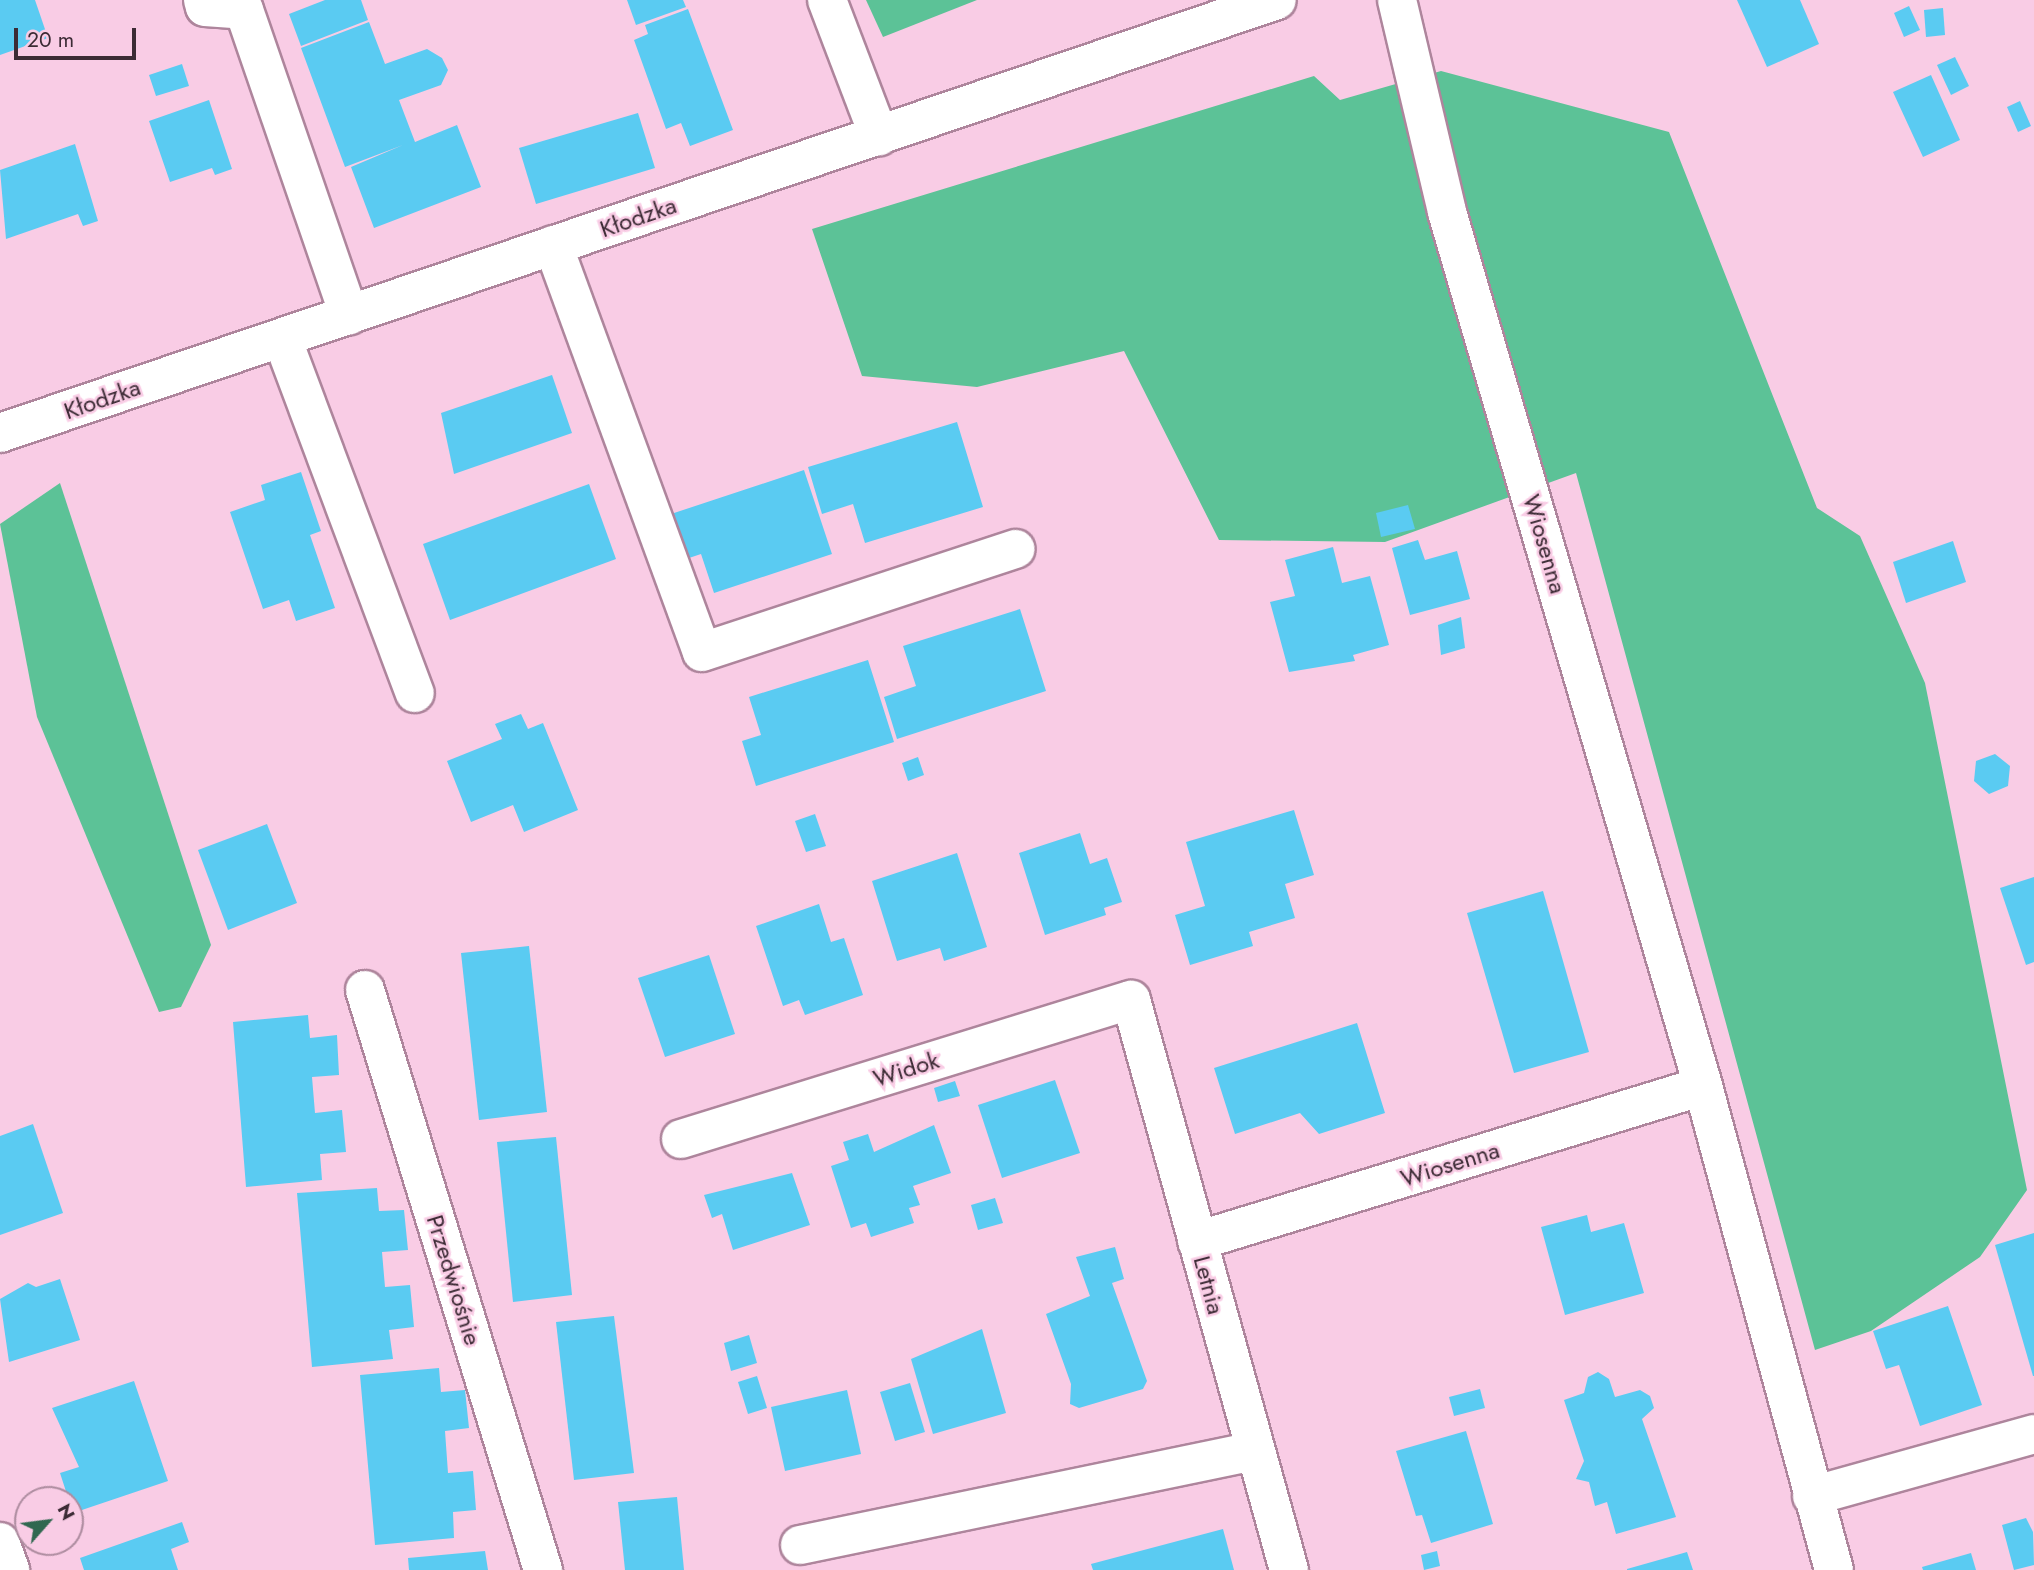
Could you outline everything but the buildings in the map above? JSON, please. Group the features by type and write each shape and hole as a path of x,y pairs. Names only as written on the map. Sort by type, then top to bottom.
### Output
{"street":[{"path":"203,0 205,7 244,10 349,315"},
{"path":"827,0 879,136"},
{"name":"Kłodzka","path":"0,433 1277,0"},
{"name":"Wiosenna","path":"1397,0 1447,212 1703,1086 1834,1570"},
{"path":"553,245 702,652 1015,549"},
{"path":"282,338 415,693"},
{"name":"Przedwiośnie","path":"365,990 544,1570"},
{"name":"Widok","path":"681,1139 1131,1000"},
{"name":"Letnia","path":"1131,1000 1289,1570"},
{"name":"Wiosenna","path":"1197,1241 1703,1086"},
{"path":"1812,1496 2034,1434"},
{"path":"800,1545 1254,1451"},
{"path":"0,1542 10,1570"}],"green space":[{"path":"866,0 977,0 883,37"},
{"path":"1441,71 1669,132 1817,508 1860,536 1925,683 2027,1190 1980,1257 1871,1331 1815,1350 1576,473 1385,542 1219,540 1124,351 977,387 862,376 812,229 1314,76 1340,100"},
{"path":"60,483 211,945 181,1007 159,1012 37,717 0,524"}]}
